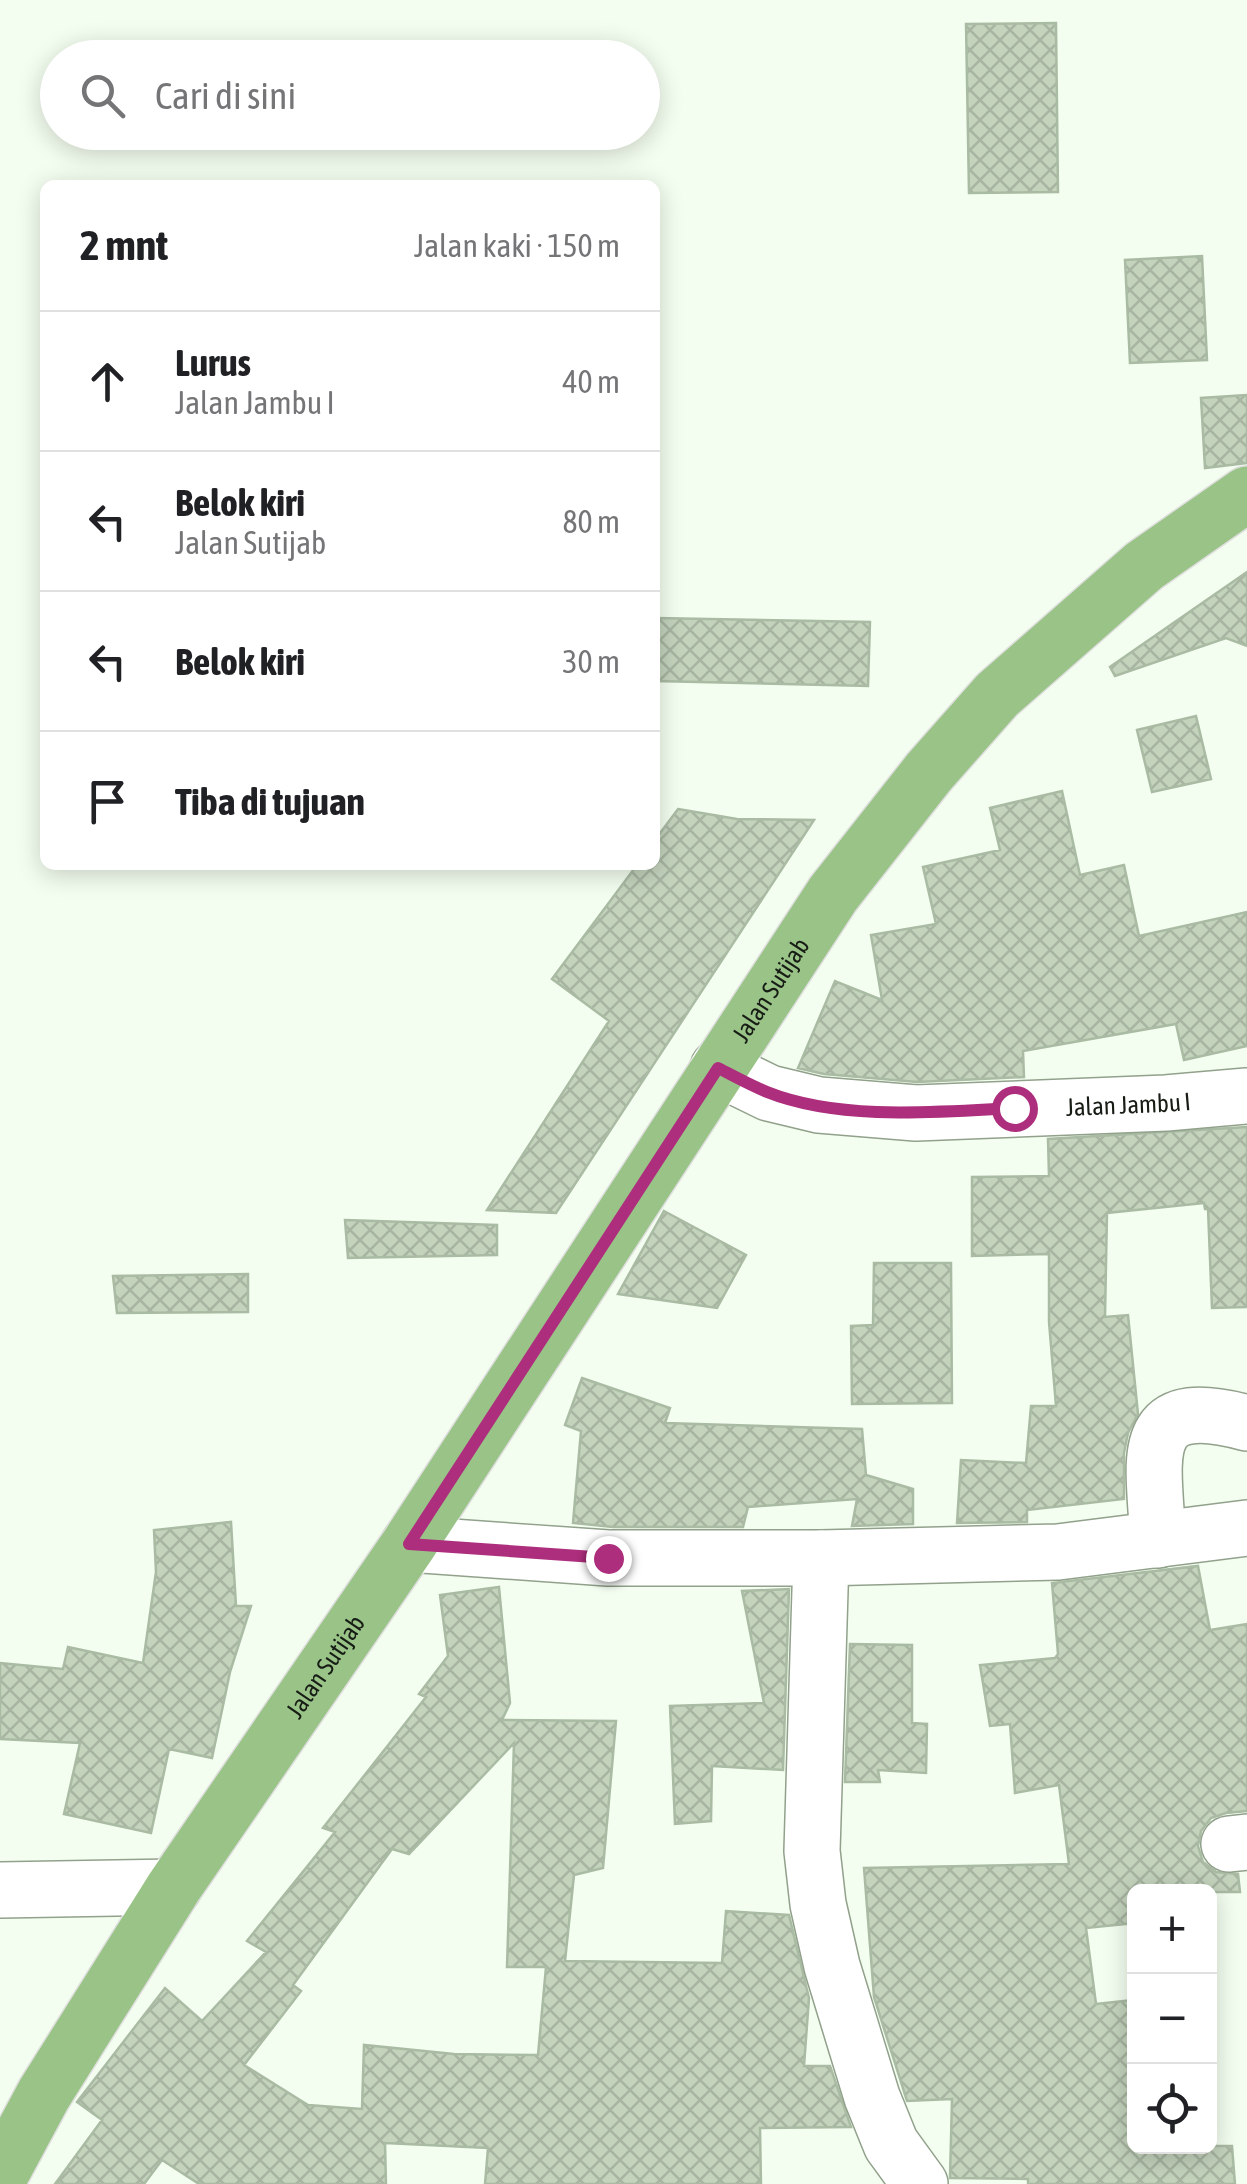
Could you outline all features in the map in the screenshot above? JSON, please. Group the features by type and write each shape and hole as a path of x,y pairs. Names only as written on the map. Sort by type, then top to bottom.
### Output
{"main road":[{"name":"Jalan Sutijab","path":"0,2176 44,2094 174,1887 409,1544 832,894 996,695 1144,566 1247,494"}],"street":[{"name":"Jalan Jambu I","path":"718,1068 769,1093 818,1105 916,1113 1247,1096"},
{"path":"1158,1540 1154,1458 1159,1434 1179,1419 1206,1412 1247,1423"},
{"path":"409,1544 608,1558 822,1558 1058,1552 1247,1528"},
{"path":"822,1558 812,1851 818,1904 832,1966 872,2097 891,2144 920,2184"},
{"path":"0,1890 174,1887"}],"building":[{"path":"1056,23 1058,192 969,193 966,24"},
{"path":"1202,256 1207,360 1130,363 1125,260"},
{"path":"1247,395 1247,463 1205,468 1201,398"},
{"path":"1247,572 1247,646 1226,638 1115,676 1110,667"},
{"path":"660,618 870,622 868,686 660,681"},
{"path":"1196,716 1211,779 1152,792 1137,730"},
{"path":"1062,791 1080,875 1124,865 1139,936 1247,912 1247,1046 1184,1060 1176,1024 1023,1051 1024,1077 917,1082 798,1068 835,981 882,1000 871,935 936,924 923,867 1000,850 990,808"},
{"path":"678,809 737,819 814,820 556,1213 487,1210 609,1021 552,979 633,870 660,870 660,833"},
{"path":"1247,1127 1247,1307 1212,1308 1208,1209 1204,1203 1107,1213 1105,1317 1128,1315 1138,1414 1124,1453 1124,1499 1027,1510 1027,1522 957,1523 961,1460 1026,1463 1031,1406 1056,1406 1049,1322 1049,1254 972,1256 972,1177 1049,1176 1048,1139"},
{"path":"664,1211 746,1255 717,1308 618,1294"},
{"path":"345,1220 497,1225 497,1255 348,1258"},
{"path":"874,1263 951,1263 952,1403 852,1404 851,1326 873,1325"},
{"path":"248,1274 248,1312 117,1313 113,1276"},
{"path":"582,1378 670,1408 665,1423 862,1429 866,1475 913,1489 913,1524 852,1526 857,1499 748,1507 743,1527 613,1527 573,1523 581,1431 565,1425"},
{"path":"231,1522 236,1606 251,1606 230,1672 212,1758 169,1749 151,1833 64,1814 80,1743 0,1739 0,1663 63,1669 68,1647 143,1663 156,1572 154,1530"},
{"path":"1198,1566 1210,1630 1247,1624 1247,1811 1211,1818 1201,1831 1198,1846 1203,1862 1216,1872 1238,1874 1240,1892 1217,1892 1217,1884 1127,1884 1127,1924 1086,1928 1096,2004 1127,2001 1127,2154 1217,2154 1217,2146 1232,2146 1235,2184 1028,2184 1028,2179 950,2178 952,2099 907,2101 874,1997 864,1868 1069,1864 1059,1785 1015,1793 1010,1724 990,1726 980,1665 1055,1658 1058,1654 1052,1583"},
{"path":"499,1587 510,1703 502,1720 616,1721 603,1868 574,1875 565,1961 722,1963 726,1911 789,1915 809,1998 804,2066 830,2066 851,2127 760,2128 761,2184 485,2184 488,2148 385,2143 386,2184 199,2184 162,2160 144,2184 55,2184 102,2120 77,2102 165,1988 202,2021 266,1952 247,1941 335,1832 323,1828 426,1697 419,1694 448,1656 440,1595","holes":["514,1743 507,1967 546,1967 538,2055 454,2054 364,2045 362,2109 308,2105 244,2065 301,1991 293,1985 392,1849 409,1854"]},
{"path":"789,1589 783,1770 712,1766 711,1821 675,1824 670,1706 764,1703 742,1591"},
{"path":"850,1644 912,1645 912,1723 927,1724 926,1773 878,1770 880,1782 845,1782"}],"route":[{"path":"608,1558 409,1544 718,1068 769,1093 818,1105 916,1113 1014,1108"}]}
